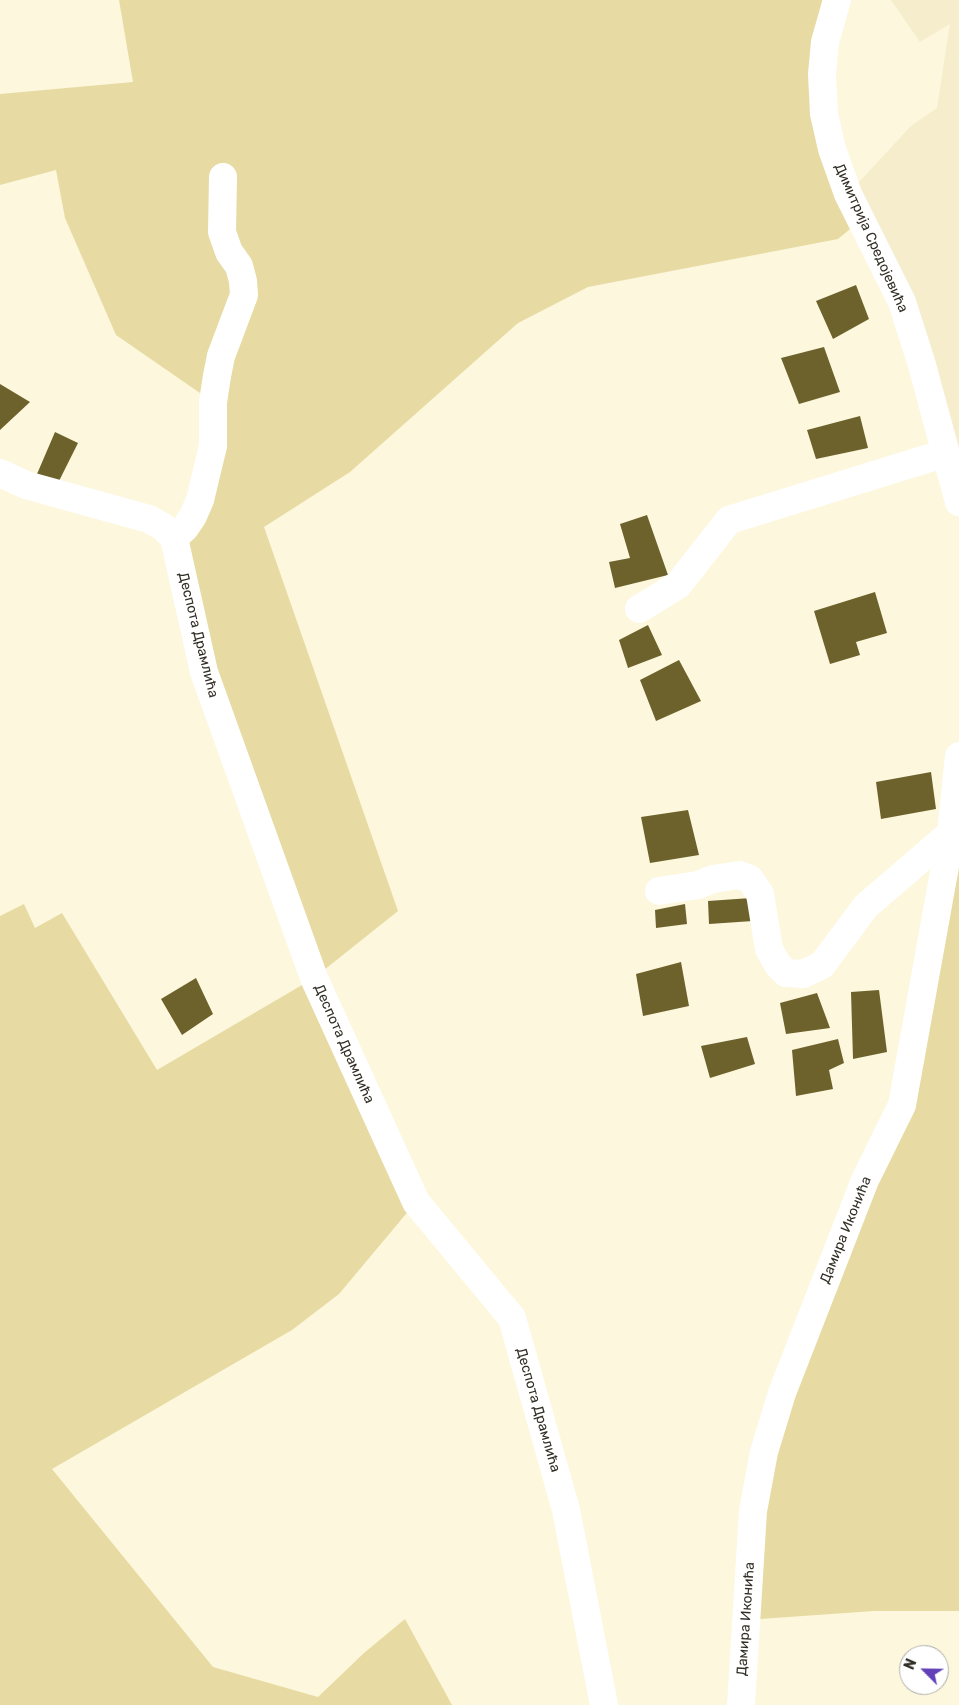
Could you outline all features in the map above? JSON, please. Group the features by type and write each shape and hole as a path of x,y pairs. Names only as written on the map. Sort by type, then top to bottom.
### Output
{"street":[{"name":"Димитрија Средојевића","path":"837,0 825,42 822,74 824,114 832,150 848,194 902,302 922,365 959,502"},
{"path":"0,474 26,485 149,520 163,527 174,538 185,528 200,500 213,446 213,402 217,376 222,356 244,295 239,266 229,252 222,232 222,177"},
{"path":"639,609 678,585 729,520 946,453"},
{"name":"Деспота Драмлића","path":"174,538 204,672 314,978 416,1202 512,1318 566,1510 604,1705"},
{"name":"Дамира Иконића","path":"741,1705 752,1511 764,1452 782,1393 865,1180 902,1105 952,832 959,756"},
{"path":"659,891 698,885 713,879 739,875 750,879 760,894 768,949 778,965 786,972 803,974 822,965 866,906 952,832"}],"shaded area":[{"path":"119,0 837,0 822,74 861,220 838,239 588,287 518,323 350,472 264,527 398,911 314,978 235,757 185,528 213,402 116,335 65,218 56,170 0,185 0,94 133,82"},
{"path":"891,0 959,0 959,502 848,194 911,126 937,108 950,24 920,42"},
{"path":"959,756 959,1611 874,1611 746,1620 753,1511 902,1105"},
{"path":"24,904 35,928 62,913 157,1070 314,978 416,1202 339,1294 292,1330 52,1469 213,1667 318,1697 364,1653 405,1619 452,1705 0,1705 0,916"}],"building":[{"path":"856,285 869,319 833,339 816,301"},
{"path":"824,347 840,392 799,404 781,358"},
{"path":"0,384 30,402 0,430"},
{"path":"860,416 868,448 816,459 807,430"},
{"path":"55,432 78,443 58,483 37,474"},
{"path":"647,515 668,575 615,588 609,562 630,558 620,524"},
{"path":"875,592 887,633 856,642 860,655 830,664 814,611"},
{"path":"648,625 662,655 628,668 619,640"},
{"path":"679,660 701,701 656,721 640,680"},
{"path":"931,772 936,809 881,819 876,782"},
{"path":"688,810 699,855 650,863 641,817"},
{"path":"751,898 753,921 709,924 708,901"},
{"path":"685,904 687,924 656,928 655,910"},
{"path":"681,962 689,1006 643,1016 636,974"},
{"path":"196,978 213,1014 182,1035 161,999"},
{"path":"879,990 887,1052 853,1059 851,992"},
{"path":"817,993 830,1028 786,1034 780,1003"},
{"path":"747,1037 755,1064 710,1078 701,1046"},
{"path":"838,1039 844,1063 829,1070 833,1089 796,1096 792,1050"}]}
